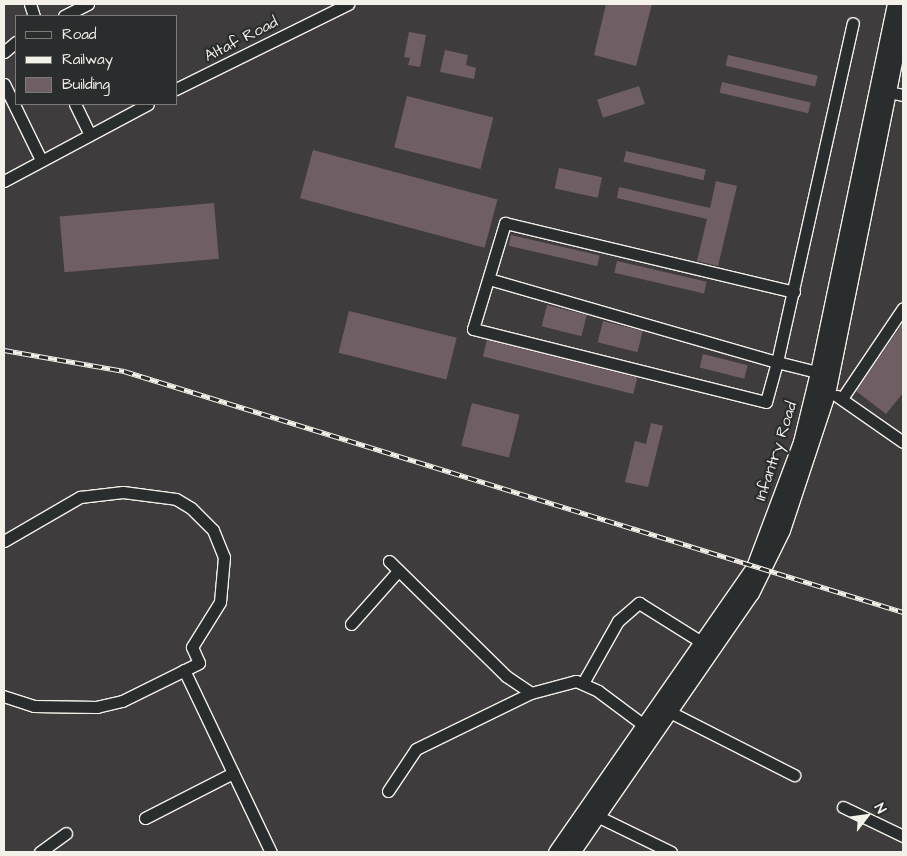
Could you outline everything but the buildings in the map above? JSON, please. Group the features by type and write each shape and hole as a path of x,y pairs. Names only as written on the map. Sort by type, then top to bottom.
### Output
{"main road":[{"name":"Infantry Road","path":"556,852 645,726 664,709 762,576 804,471 820,393 896,94 893,39 895,4"},
{"name":"Infantry Road","path":"825,374 893,39 903,18"},
{"name":"Infantry Road","path":"572,852 599,816 702,643 754,567 820,393"}],"street":[{"path":"66,15 88,4"},
{"name":"Altaf Road","path":"178,89 348,4"},
{"path":"794,292 505,223 474,329 766,402 794,292 814,185 853,23"},
{"path":"4,52 15,43"},
{"path":"4,84 41,160"},
{"path":"74,105 90,136"},
{"path":"4,181 146,105"},
{"path":"489,279 777,362 825,374"},
{"path":"843,397 903,308"},
{"path":"820,393 843,397 903,442"},
{"path":"4,541 80,497 123,492 176,499 191,508 213,530 224,558 224,586 220,602 192,646 199,663 122,701 96,707 34,706 4,696"},
{"path":"389,561 506,676 531,693"},
{"path":"351,624 398,571"},
{"path":"583,683 612,629 639,603 702,643"},
{"path":"184,670 271,852"},
{"path":"388,791 416,749 531,693 565,681 583,683 645,726"},
{"path":"664,709 794,774"},
{"path":"145,818 233,773"},
{"path":"843,807 903,836"},
{"path":"599,816 671,852"},
{"path":"40,852 66,833"}],"railway":[{"path":"4,350 124,371 903,612"}]}
